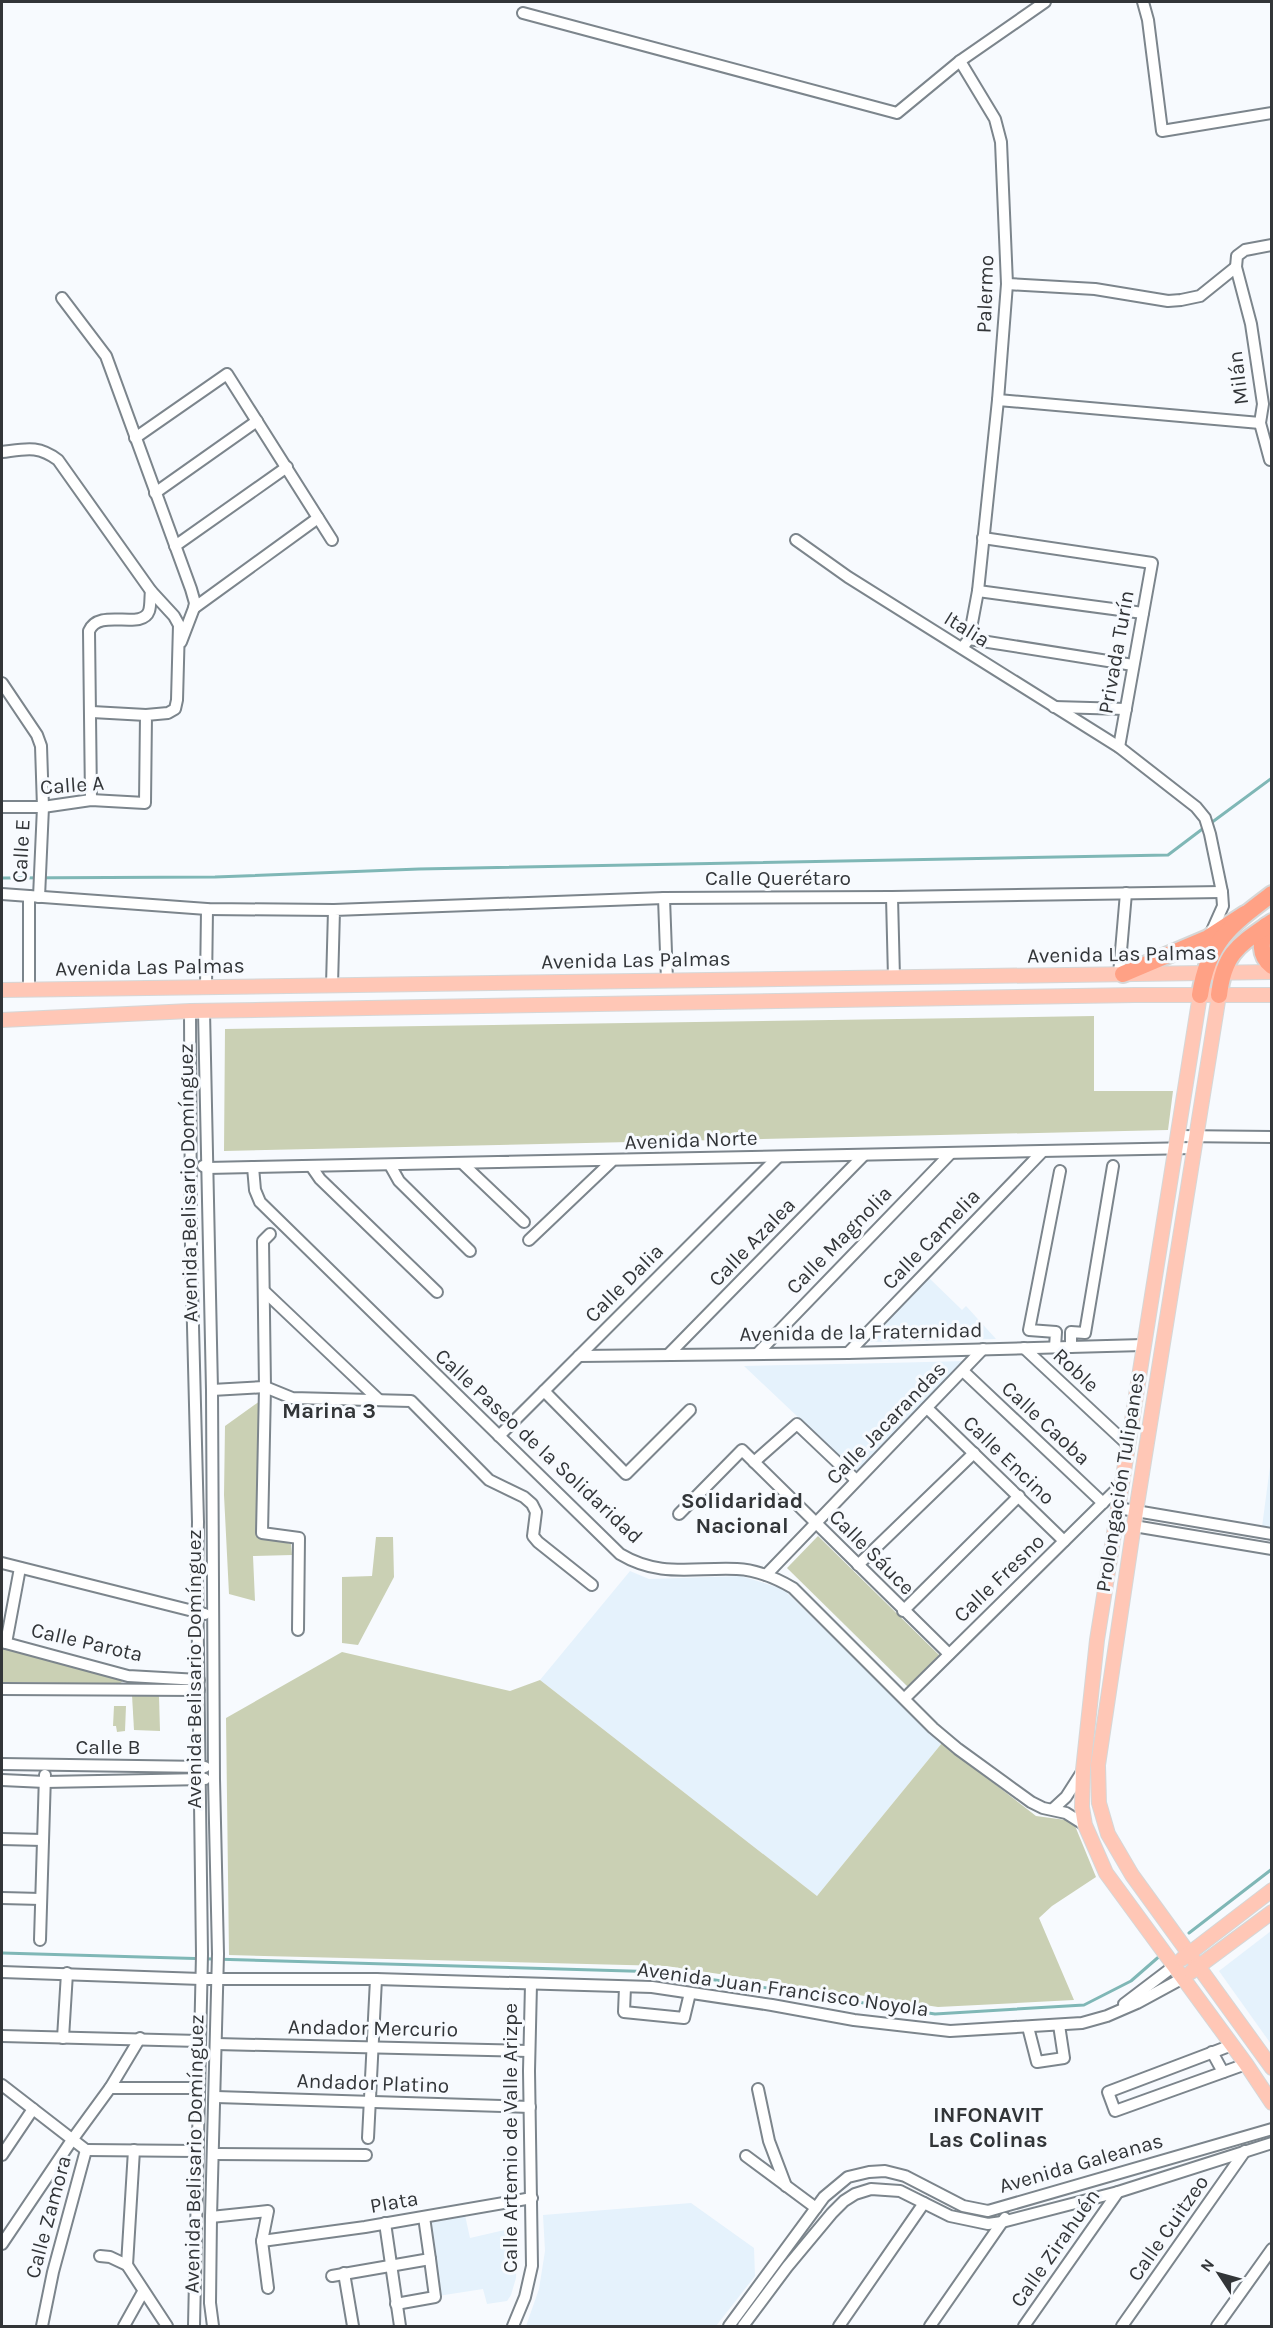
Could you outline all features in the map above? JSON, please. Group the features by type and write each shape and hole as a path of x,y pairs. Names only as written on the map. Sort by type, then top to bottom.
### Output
{"highway":[{"path":"1121,974 1208,938 1272,894"},
{"path":"1200,994 1203,974 1215,945 1245,914"},
{"path":"1269,924 1261,940 1266,961 1272,966"},
{"path":"1219,995 1221,974 1240,944 1269,924"}],"main road":[{"name":"Avenida Las Palmas","path":"2,990 1272,972"},
{"name":"Avenida Las Palmas","path":"2,1020 197,1011 1200,994 1272,995"},
{"name":"Prolongación Tulipanes","path":"1200,994 1097,1640 1083,1770 1082,1807 1085,1825 1106,1873 1232,2044 1272,2103"},
{"name":"Prolongación Tulipanes","path":"1219,995 1136,1510 1098,1766 1099,1803 1108,1834 1132,1875 1272,2068"},
{"path":"1159,1247 1178,1248"},
{"path":"1178,1972 1189,1953 1272,1890"},
{"path":"1178,1972 1198,1967 1272,1912"},
{"path":"1151,1934 1167,1922"}],"street":[{"path":"523,13 897,113 960,60 1045,2"},
{"path":"1143,2 1148,20 1162,131 1272,113"},
{"name":"Palermo","path":"960,60 994,119 1001,142 1007,284 998,400 978,591 969,639"},
{"path":"1007,284 1095,289 1168,301 1181,300 1200,296 1236,267 1236,256 1245,250 1272,245"},
{"name":"Milán","path":"1236,267 1251,324 1263,404 1260,423 1270,460"},
{"path":"62,298 106,356 191,589 194,608 178,651"},
{"path":"135,438 227,374 332,540"},
{"path":"998,400 1260,423"},
{"path":"155,493 257,421"},
{"path":"2,452 26,449 45,450 58,460 151,591 179,625 175,709 168,713 146,715 92,712"},
{"path":"175,546 287,467"},
{"path":"194,608 318,518"},
{"name":"Privada Turín","path":"983,538 1152,563 1119,747"},
{"name":"Italia","path":"796,540 848,577 1119,747 1196,807 1205,818 1210,834 1222,892"},
{"path":"92,800 89,631 92,625 99,621 139,619 146,616 150,610 151,591"},
{"path":"978,591 1143,613"},
{"path":"962,648 969,639 1134,665"},
{"name":"Calle E","path":"2,683 37,735 41,746 43,807 41,866 40,884 34,897 29,990"},
{"path":"1053,707 1126,710"},
{"name":"Calle A","path":"2,807 43,807 92,800 145,803 146,715"},
{"path":"1208,938 1223,906 1222,892"},
{"name":"Calle Querétaro","path":"2,894 207,909 334,910 664,898 1222,892"},
{"path":"1121,974 1126,893"},
{"path":"892,897 894,978"},
{"path":"664,898 668,980"},
{"path":"1223,906 1245,914"},
{"path":"206,986 207,909"},
{"path":"332,985 334,910"},
{"name":"Avenida Belisario Domínguez","path":"197,1011 204,1062 212,1390 214,1779 218,1937 216,2097 211,2217 210,2303 213,2326"},
{"name":"Avenida Belisario Domínguez","path":"194,2326 202,1936 198,1522 189,1063 197,1011"},
{"path":"189,1063 204,1062"},
{"name":"Avenida Norte","path":"192,1160 207,1168 611,1162 1042,1152 1272,1137"},
{"name":"Calle Camelia","path":"848,1353 1042,1152"},
{"name":"Calle Magnolia","path":"757,1354 950,1154"},
{"name":"Calle Azalea","path":"668,1355 864,1155"},
{"name":"Calle Dalia","path":"499,1436 777,1157"},
{"path":"529,1240 611,1162"},
{"path":"462,1163 524,1222"},
{"path":"390,1165 399,1181 470,1251"},
{"path":"311,1166 320,1179 437,1292"},
{"path":"1060,1171 1029,1330 1085,1333 1113,1166"},
{"name":"Calle Paseo de la Solidaridad","path":"253,1167 255,1190 260,1202 611,1547 633,1562 664,1570 737,1569 766,1575 793,1588 804,1596 933,1728 958,1749 1031,1802 1043,1808 1066,1812 1085,1825"},
{"path":"270,1234 263,1240 266,1387 262,1533 299,1538 298,1630"},
{"path":"264,1291 379,1400"},
{"path":"1055,1347 1056,1332"},
{"path":"1071,1332 1071,1347"},
{"name":"Avenida de la Fraternidad","path":"579,1356 848,1353 1143,1345"},
{"name":"Roble","path":"1024,1348 1127,1444"},
{"name":"Calle Jacarandas","path":"766,1575 982,1349"},
{"name":"Calle Caoba","path":"963,1371 1103,1503"},
{"path":"212,1390 266,1387 292,1398 411,1401 489,1480 524,1497 532,1504 536,1512 533,1536 537,1542 592,1585"},
{"path":"544,1391 626,1473 690,1410"},
{"name":"Calle Encino","path":"927,1408 1064,1541"},
{"path":"754,1462 797,1424 856,1480"},
{"name":"Calle Sáuce","path":"679,1514 742,1450 949,1654"},
{"path":"858,1565 974,1453"},
{"name":"Calle Fresno","path":"904,1698 1120,1486"},
{"path":"903,1611 1019,1496"},
{"path":"1118,1508 1272,1534"},
{"path":"1134,1526 1272,1549"},
{"path":"2,1563 213,1616"},
{"path":"4,1642 20,1568"},
{"name":"Calle Parota","path":"4,1642 129,1676 199,1685"},
{"path":"128,1689 129,1676"},
{"path":"2,1689 128,1689 199,1685"},
{"name":"Calle B","path":"2,1764 214,1766"},
{"path":"40,1940 45,1766"},
{"name":"Prolongación Tulipanes","path":"1053,1809 1066,1797 1083,1770"},
{"path":"2,1780 45,1782 214,1779"},
{"path":"2,1839 43,1840"},
{"path":"2,1898 41,1899"},
{"path":"202,1936 218,1937"},
{"name":"Avenida Juan Francisco Noyola","path":"2,1972 218,1973 652,1987 910,2028 950,2031 1082,2023 1107,2016 1178,1972"},
{"path":"63,2038 67,1974"},
{"path":"368,2138 376,1979"},
{"name":"Calle Artemio de Valle Arizpe","path":"513,2326 525,2297 532,2266 529,2051 531,1984"},
{"path":"625,1987 624,2012 648,2015 684,2018 690,1993"},
{"path":"1028,2027 1037,2062 1064,2058 1059,2025"},
{"path":"2,2036 199,2041"},
{"path":"2,2240 110,2088 140,2038"},
{"name":"Andador Mercurio","path":"216,2044 529,2051"},
{"path":"1232,2044 1108,2092 1115,2111 1246,2064"},
{"path":"1212,2052 1223,2072"},
{"path":"1144,2078 1152,2098"},
{"name":"Calle Zamora","path":"2,2085 86,2150 52,2272 42,2326"},
{"path":"110,2088 198,2088"},
{"path":"758,2089 769,2141 786,2186"},
{"name":"Andador Platino","path":"216,2097 530,2107"},
{"path":"2,2155 33,2109"},
{"name":"Avenida Galeanas","path":"729,2326 816,2208 830,2191 848,2177 885,2171 905,2176 963,2206 988,2211 1272,2129"},
{"name":"Avenida Galeanas","path":"743,2326 787,2267 832,2213 844,2200 855,2194 871,2189 900,2191 950,2216 988,2224 1118,2192 1272,2142"},
{"path":"86,2150 197,2151"},
{"path":"134,2150 127,2265 167,2326"},
{"name":"Calle Cuitzeo","path":"1122,2326 1245,2151"},
{"path":"214,2154 366,2155"},
{"path":"746,2156 816,2208"},
{"name":"Calle Zirahuén","path":"1024,2326 1118,2192"},
{"name":"Plata","path":"262,2241 532,2198"},
{"path":"839,2326 924,2203"},
{"path":"930,2326 1013,2205"},
{"path":"211,2217 268,2211 262,2241 268,2288"},
{"path":"396,2304 435,2296 424,2217"},
{"path":"385,2223 400,2326"},
{"path":"1217,2326 1272,2249"},
{"path":"100,2256 110,2257 127,2265"},
{"path":"332,2276 430,2259"},
{"path":"778,2260 787,2267"},
{"path":"344,2274 353,2326"},
{"path":"124,2326 143,2292"}],"shaded area":[{"path":"928,1277 962,1310 966,1306 996,1339 871,1342 869,1337"},
{"path":"966,1361 857,1473 744,1366 886,1363"},
{"path":"1271,1459 1271,1529 1262,1527"},
{"path":"630,1571 649,1579 741,1576 783,1589 942,1743 817,1896 540,1680"},
{"path":"1271,1931 1271,2044 1219,1971"},
{"path":"691,2203 754,2248 755,2276 716,2326 526,2326 539,2289 545,2251 543,2215"},
{"path":"465,2215 470,2238 518,2227 516,2278 507,2301 487,2304 483,2289 438,2296 427,2221"}],"green space":[{"path":"1094,1016 1094,1091 1173,1091 1168,1130 224,1151 225,1029"},
{"path":"260,1401 257,1535 291,1544 292,1555 253,1556 255,1601 229,1594 224,1495 225,1426"},
{"path":"818,1536 939,1655 908,1687 787,1568"},
{"path":"376,1537 393,1537 394,1577 358,1645 342,1643 342,1577 372,1576"},
{"path":"2,1647 119,1676 123,1681 119,1684 2,1682"},
{"path":"342,1652 510,1691 540,1680 817,1896 942,1743 1036,1816 1073,1821 1096,1877 1052,1906 1039,1918 1074,2000 938,2007 666,1966 229,1955 226,1718"},
{"path":"132,1695 159,1696 160,1731 134,1730"},
{"path":"114,1706 126,1706 125,1731 117,1732 116,1726 113,1726"}],"waterway":[{"path":"1211,823 1272,778"},
{"path":"2,878 215,877 419,869 1168,855 1205,827"},
{"path":"1189,1933 1272,1869"},
{"path":"2,1953 663,1972 935,2014 1084,2005 1131,1981 1162,1954"}],"district":[{"name":"Marina 3","path":"329,1411"},
{"name":"Solidaridad Nacional","path":"742,1514"},
{"name":"INFONAVIT Las Colinas","path":"988,2128"}]}
